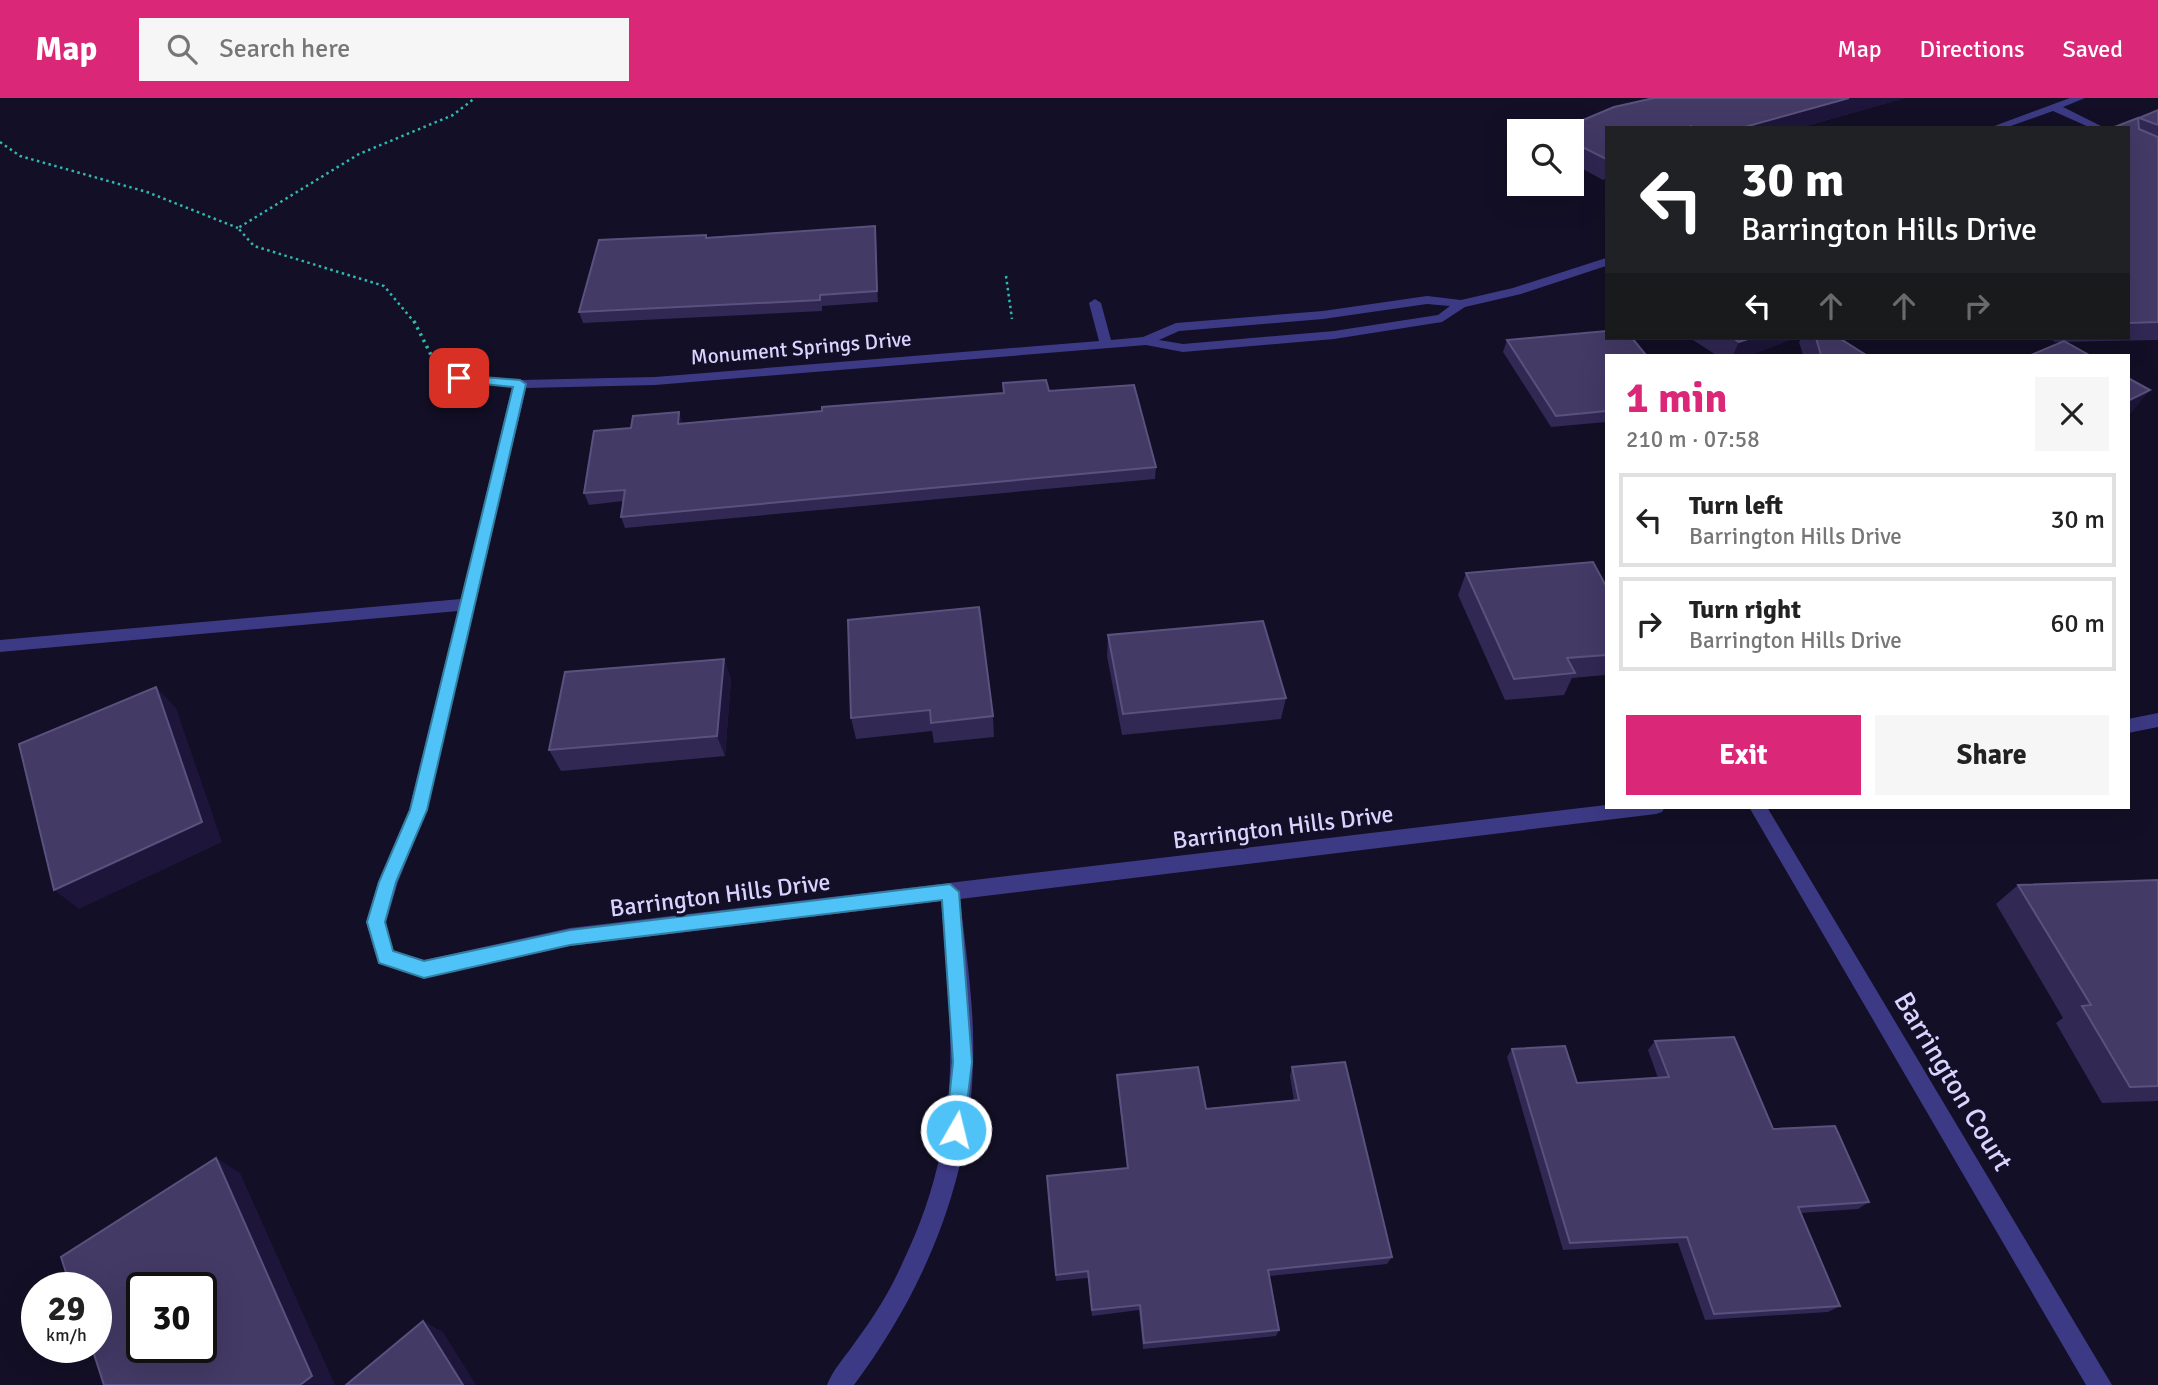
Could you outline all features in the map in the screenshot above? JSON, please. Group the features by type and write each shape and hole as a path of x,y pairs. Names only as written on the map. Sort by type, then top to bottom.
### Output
{"street":[{"path":"2000,126 2080,98"},
{"path":"2053,107 2096,126"},
{"name":"Monument Springs Drive","path":"1146,341 1176,327 1323,316 1427,300 1461,304 1517,291 1605,262"},
{"path":"1095,303 1106,344"},
{"name":"Monument Springs Drive","path":"459,378 520,384 655,381 1146,341 1183,348 1334,335 1443,318 1461,304"},
{"name":"Barrington Hills Drive","path":"520,384 418,810 388,882 376,922 385,957 424,970 570,937 1639,809"},
{"path":"0,646 468,604"},
{"path":"2130,726 2158,720"},
{"name":"Barrington Court","path":"1759,809 2100,1385"},
{"path":"839,1385 864,1354 904,1291 932,1223 952,1156 961,1103 963,1062 950,892"}],"path":[{"path":"239,228 359,154 453,115 475,98"},
{"path":"0,142 20,156 147,192 239,228 254,246 384,286 417,325 438,370"},
{"path":"1006,276 1016,351"}],"building":[{"path":"1654,98 1849,98 1748,126 1605,126 1605,158 1584,148 1584,120 1614,107"},
{"path":"2158,110 2158,125 2139,118"},
{"path":"2138,118 2139,129 2158,137 2158,322 2130,323 2130,126 2117,126"},
{"path":"875,226 877,291 820,295 820,300 579,312 599,240 706,235 706,238"},
{"path":"1605,331 1605,340 1634,340 1645,354 1605,354 1605,411 1556,416 1507,340"},
{"path":"1817,340 1842,340 1864,354 1821,354"},
{"path":"2064,341 2087,354 2033,354"},
{"path":"2130,379 2150,390 2130,400"},
{"path":"1046,380 1049,391 1134,385 1156,467 621,517 625,490 584,493 594,431 631,428 633,416 679,412 678,424 822,411 822,407 1004,393 1003,383"},
{"path":"1593,562 1605,584 1605,655 1567,658 1575,673 1514,679 1466,573"},
{"path":"979,607 993,716 931,723 930,710 851,718 848,620"},
{"path":"1263,621 1286,698 1123,714 1108,635"},
{"path":"724,659 717,736 549,750 565,672"},
{"path":"156,687 202,822 54,890 19,744"},
{"path":"2158,880 2158,1086 2130,1087 2082,1006 2091,1005 2018,885"},
{"path":"1734,1037 1773,1129 1835,1126 1869,1202 1798,1207 1840,1306 1714,1314 1687,1237 1570,1243 1512,1049 1565,1046 1577,1083 1669,1077 1655,1041"},
{"path":"1345,1062 1392,1257 1268,1270 1279,1330 1144,1343 1140,1305 1092,1310 1088,1271 1056,1275 1047,1176 1128,1168 1117,1075 1198,1067 1206,1109 1299,1100 1292,1067"},
{"path":"216,1158 312,1376 300,1385 104,1385 97,1363 112,1363 112,1272 66,1272 61,1257"},
{"path":"423,1321 463,1385 346,1385"}],"route":[{"path":"459,378 520,384 418,810 388,882 376,922 385,957 424,970 570,937 950,892 963,1062 961,1103 956,1130"}]}
